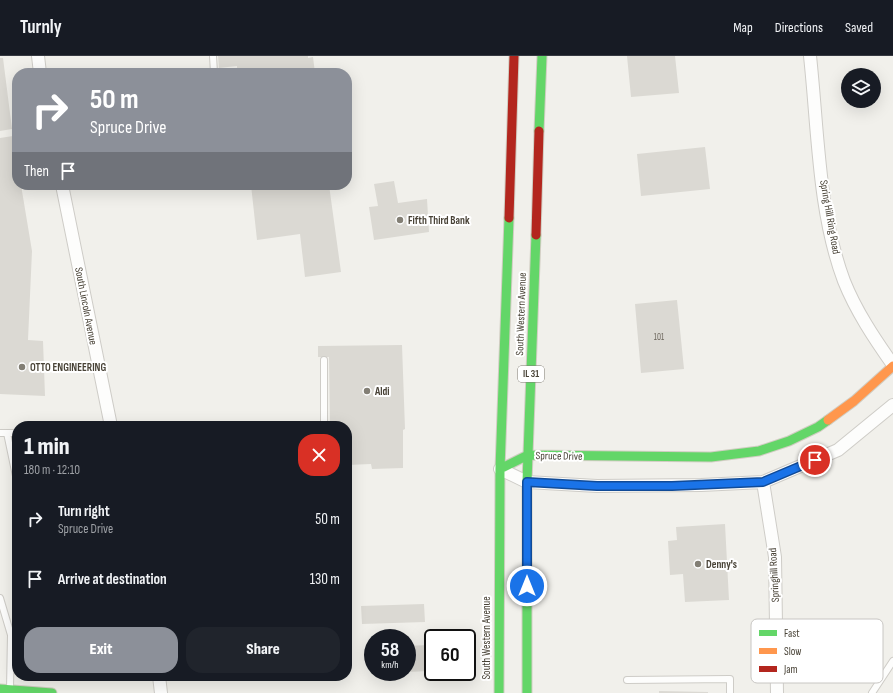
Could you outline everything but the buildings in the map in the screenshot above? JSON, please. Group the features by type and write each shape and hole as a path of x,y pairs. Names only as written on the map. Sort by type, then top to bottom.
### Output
{"main road":[{"name":"South Western Avenue","path":"499,693 500,469 514,56"},
{"name":"South Western Avenue","path":"526,693 527,482 542,56"},
{"name":"Spruce Drive","path":"500,469 528,455 711,457 759,451 789,441 818,427 854,401 893,365"},
{"path":"5,690 52,693"}],"street":[{"path":"38,56 39,68"},
{"name":"Spring Hill Ring Road","path":"810,56 825,201 837,256 844,280 859,313 893,365"},
{"name":"South Lincoln Avenue","path":"63,190 110,421"},
{"path":"500,469 527,482 597,486 679,486 763,482 838,450 893,405"},
{"name":"Springhill Road","path":"763,482 775,557 776,619"},
{"path":"159,681 160,693"},
{"name":"Springhill Road","path":"777,683 777,693"}],"lane":[{"path":"213,56 214,68"},
{"path":"324,360 324,421"},
{"path":"0,433 12,433"},
{"path":"7,433 12,457"},
{"path":"0,598 12,630"},
{"path":"5,690 12,647"},
{"path":"883,676 893,661"},
{"path":"627,680 730,679 730,693"},
{"path":"872,693 879,683"}],"traffic: fast":[{"path":"539,131 542,56"},
{"path":"499,693 500,469 509,218"},
{"path":"527,693 527,482 536,235"},
{"path":"500,469 528,455 711,457 759,451 789,441 818,427 828,420"},
{"path":"0,689 52,693"}],"traffic: slow":[{"path":"828,420 854,401 893,366"}],"traffic: jam":[{"path":"509,218 514,56"},
{"path":"536,235 539,131"}],"place":[{"name":"Fifth Third Bank","path":"400,220"},
{"name":"OTTO ENGINEERING","path":"22,367"},
{"name":"Aldi","path":"367,391"},
{"name":"Denny's","path":"698,564"}],"route":[{"path":"527,586 527,482 597,486 672,486 763,482 815,460"}]}
